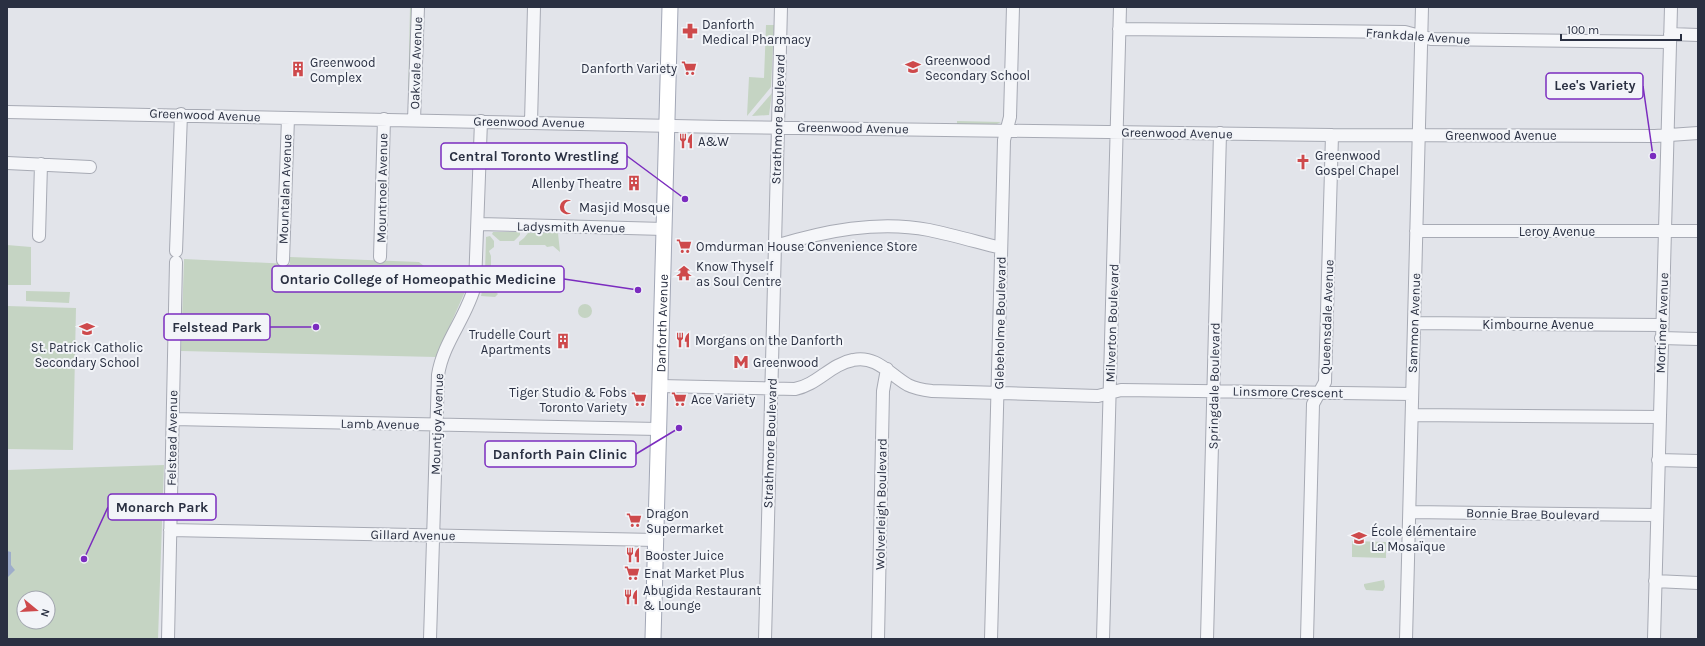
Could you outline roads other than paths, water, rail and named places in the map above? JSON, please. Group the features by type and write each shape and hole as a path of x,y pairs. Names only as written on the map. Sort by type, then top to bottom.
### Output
{"main road":[{"name":"Danforth Avenue","path":"653,639 670,7"}],"street":[{"name":"Oakvale Avenue","path":"414,120 418,7"},
{"path":"531,122 534,7"},
{"name":"Strathmore Boulevard","path":"765,639 781,7"},
{"name":"Glebeholme Boulevard","path":"991,639 999,392 1001,248 1006,130 1010,117 1014,7"},
{"name":"Milverton Boulevard","path":"1103,639 1120,7"},
{"name":"Sammon Avenue","path":"1406,639 1413,415 1412,394 1422,7"},
{"name":"Mortimer Avenue","path":"1654,639 1671,7"},
{"name":"Frankdale Avenue","path":"1119,29 1405,32 1431,39 1670,38 1698,35"},
{"name":"Greenwood Avenue","path":"7,112 181,114 288,118 777,127 1332,135 1668,135 1698,133"},
{"name":"Felstead Avenue","path":"168,639 176,257 181,114"},
{"name":"Mountalan Avenue","path":"283,260 288,118"},
{"name":"Mountnoel Avenue","path":"380,257 384,119"},
{"name":"Mountjoy Avenue","path":"430,639 438,375 441,363 471,298 475,285 481,121"},
{"name":"Springdale Boulevard","path":"1207,639 1220,133"},
{"name":"Queensdale Avenue","path":"1306,639 1313,401 1325,382 1332,135"},
{"path":"7,163 90,167"},
{"path":"39,236 41,164"},
{"name":"Ladysmith Avenue","path":"478,224 664,229"},
{"path":"775,246 809,236 854,228 891,226 929,230 1001,248"},
{"name":"Leroy Avenue","path":"1416,231 1698,231"},
{"name":"Kimbourne Avenue","path":"1414,323 1662,325"},
{"path":"1661,338 1698,339"},
{"name":"Linsmore Crescent","path":"660,386 803,388 834,368 853,360 871,361 887,369 907,384 918,389 957,392 1098,396 1121,390 1412,394"},
{"name":"Wolverleigh Boulevard","path":"878,639 883,391 887,369"},
{"path":"1413,415 1659,417"},
{"name":"Lamb Avenue","path":"173,419 658,429"},
{"path":"1658,460 1698,461"},
{"name":"Bonnie Brae Boulevard","path":"1410,512 1657,515"},
{"name":"Gillard Avenue","path":"170,530 656,540"},
{"path":"1655,581 1698,583"}],"water":[{"path":"7,551 11,552 11,565 15,570 7,578"}],"place":[{"name":"Danforth Medical Pharmacy","path":"690,31"},
{"name":"Greenwood Secondary School","path":"913,67"},
{"name":"Danforth Variety","path":"689,68"},
{"name":"Greenwood Complex","path":"298,69"},
{"name":"A&W","path":"686,141"},
{"name":"Lee's Variety","path":"1653,156"},
{"name":"Greenwood Gospel Chapel","path":"1303,162"},
{"name":"Allenby Theatre","path":"634,183"},
{"name":"Central Toronto Wrestling","path":"685,199"},
{"name":"Masjid Mosque","path":"567,207"},
{"name":"Omdurman House Convenience Store","path":"684,246"},
{"name":"Know Thyself as Soul Centre","path":"684,273"},
{"name":"Ontario College of Homeopathic Medicine","path":"638,290"},
{"name":"Felstead Park","path":"316,327"},
{"name":"St. Patrick Catholic Secondary School","path":"87,329"},
{"name":"Morgans on the Danforth","path":"683,340"},
{"name":"Trudelle Court Apartments","path":"563,341"},
{"name":"Greenwood","path":"741,362"},
{"name":"Tiger Studio & Fobs Toronto Variety","path":"639,399"},
{"name":"Ace Variety","path":"679,399"},
{"name":"Danforth Pain Clinic","path":"679,428"},
{"name":"Dragon Supermarket","path":"634,520"},
{"name":"École élémentaire La Mosaïque","path":"1359,538"},
{"name":"Booster Juice","path":"633,555"},
{"name":"Monarch Park","path":"84,559"},
{"name":"Enat Market Plus","path":"632,573"},
{"name":"Abugida Restaurant & Lounge","path":"631,597"}]}
